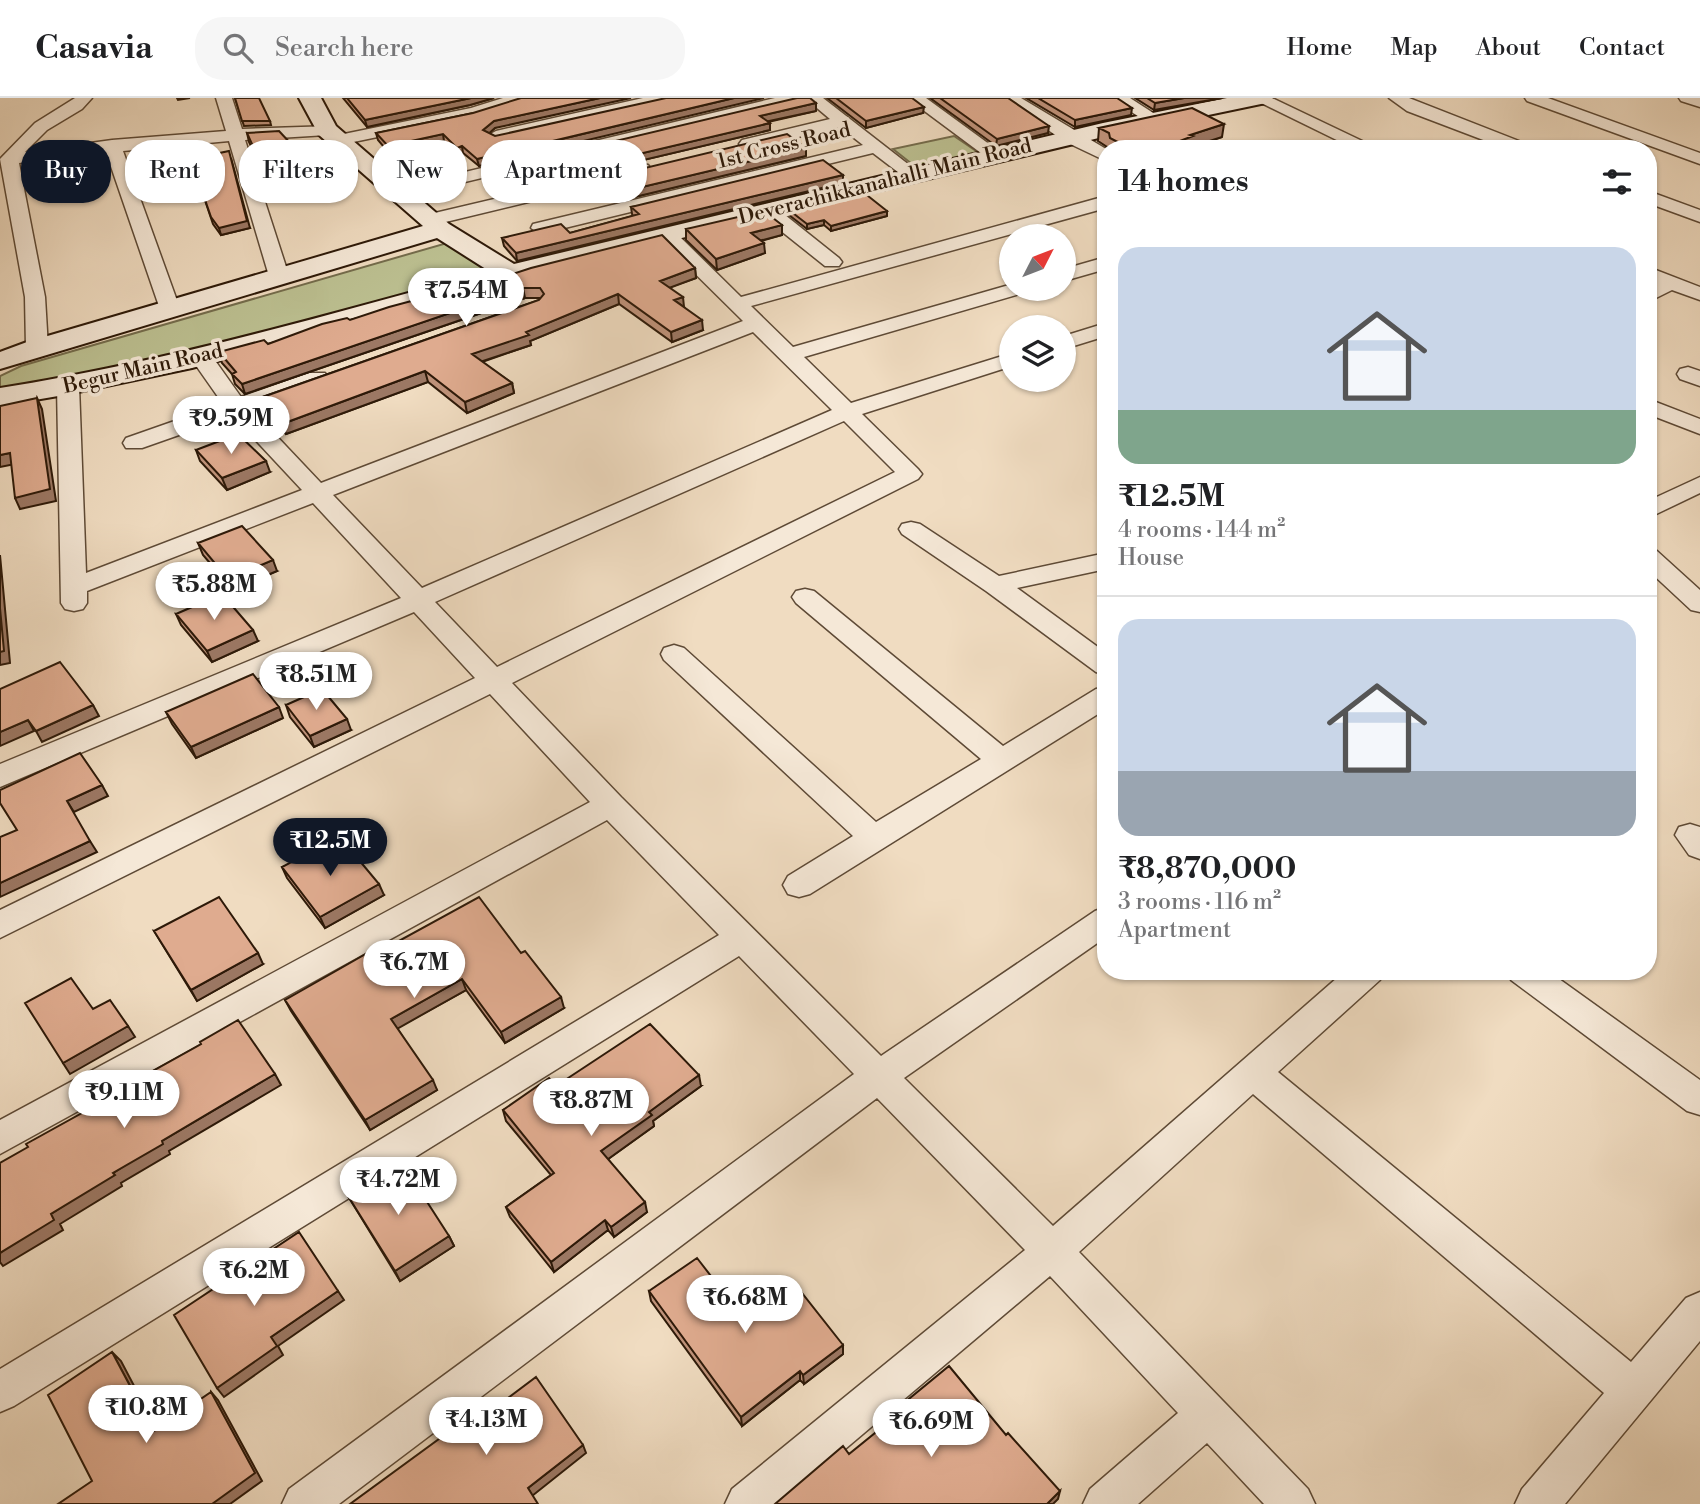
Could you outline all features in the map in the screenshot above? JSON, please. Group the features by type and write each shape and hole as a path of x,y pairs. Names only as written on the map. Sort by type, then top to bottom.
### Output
{"street":[{"path":"37,348 34,297 9,159 22,143 85,98"},
{"path":"224,98 279,276"},
{"path":"310,98 333,135 372,170"},
{"path":"9,159 112,145 237,134 333,135 474,111 520,98"},
{"path":"496,136 665,98"},
{"path":"619,140 796,98"},
{"path":"813,98 913,175"},
{"path":"915,98 995,155"},
{"path":"1010,98 1097,151"},
{"path":"1118,98 1153,118"},
{"path":"1260,98 1351,140"},
{"name":"Deverachikkanahalli Main Road","path":"511,273 1223,101 1260,98"},
{"path":"1397,98 1413,107 1499,140"},
{"path":"1533,98 1648,140"},
{"path":"1687,98 1700,102"},
{"path":"474,111 500,140"},
{"path":"736,147 843,121"},
{"path":"1471,140 1483,134"},
{"path":"1657,143 1700,159"},
{"path":"112,145 170,309"},
{"name":"1st Cross Road","path":"540,228 876,147"},
{"path":"434,225 656,166"},
{"path":"1657,199 1700,216"},
{"path":"409,203 434,225 511,273"},
{"path":"737,304 1097,204"},
{"path":"768,211 832,262"},
{"name":"Begur Main Road","path":"0,361 279,276 434,225"},
{"path":"0,925 910,474 667,235"},
{"path":"1076,271 1097,265"},
{"name":"Begur Main Road","path":"0,397 68,386 201,357 511,273"},
{"path":"1657,278 1700,294"},
{"path":"1657,291 1671,283"},
{"path":"789,355 999,294"},
{"path":"68,386 74,595 320,494 757,323"},
{"path":"1076,339 1097,332"},
{"path":"201,357 236,406 610,805 1052,1251 1293,1504"},
{"path":"0,776 418,600 846,412 999,363"},
{"path":"134,443 339,370"},
{"path":"1657,410 1700,427"},
{"path":"1657,507 1700,484"},
{"path":"911,529 995,585 1097,659"},
{"path":"1657,561 1688,579 1700,604"},
{"path":"995,585 1097,563"},
{"path":"805,597 1001,760"},
{"path":"674,654 874,838"},
{"path":"799,885 1097,701"},
{"path":"0,1138 610,805"},
{"path":"304,1504 878,1076 1097,926"},
{"path":"0,1392 741,938"},
{"path":"747,1504 1052,1251 1358,980"},
{"path":"1535,980 1700,1100"},
{"path":"1253,1073 1633,1390"},
{"path":"1537,1504 1700,1311"},
{"path":"1105,1504 1208,1415"}],"green space":[{"path":"954,136 979,153 917,168 893,149"},
{"path":"447,243 495,272 178,354 0,390 0,376 21,366"}],"building":[{"path":"235,98 259,98 270,121 242,121"},
{"path":"347,98 471,98 365,120"},
{"path":"521,98 600,98 494,121 483,130 495,136 666,98 734,98 557,140 481,140 481,158 477,159 467,150 467,140 449,140 443,134 416,140 382,140 376,133 473,113"},
{"path":"797,98 810,98 816,103 760,116 770,123 647,152 647,140 620,140"},
{"path":"836,98 912,98 924,107 866,121"},
{"path":"940,98 1008,98 1049,126 997,139"},
{"path":"1038,98 1117,98 1132,108 1075,120"},
{"path":"1147,98 1184,98 1155,103"},
{"path":"1192,108 1224,124 1183,140 1114,140 1109,133 1099,128"},
{"path":"279,131 287,140 250,140 247,133"},
{"path":"787,134 806,148 647,186 647,167"},
{"path":"229,151 239,190 239,203 242,203 247,221 219,228 206,203 225,203 225,152"},
{"path":"823,160 843,175 516,253 502,238 561,224 570,233 639,214 631,207"},
{"path":"863,192 887,211 831,226 824,220 807,224 789,210"},
{"path":"764,211 782,225 751,233 764,243 716,259 686,229"},
{"path":"662,235 695,268 660,281 683,297 674,300 702,320 671,332 618,294 526,332 529,335 472,354 512,383 465,402 425,371 282,424 257,399 539,300 544,294 540,288 523,288 242,384 232,374 236,372 219,352 264,340 268,344 322,324 347,318 350,320 471,285 473,287 531,268"},
{"path":"37,398 50,489 15,498 10,453 0,455 0,406"},
{"path":"238,434 266,461 222,478 196,450"},
{"path":"242,526 273,560 228,579 198,543"},
{"path":"222,594 253,630 207,651 176,614"},
{"path":"0,608 4,651 0,652"},
{"path":"60,662 93,705 36,731 28,720 0,732 0,689"},
{"path":"253,674 279,707 191,747 166,712"},
{"path":"322,689 347,719 310,736 286,705"},
{"path":"80,753 102,785 67,801 90,841 0,883 0,837 17,830 0,803 0,790"},
{"path":"344,842 379,884 320,917 282,867 321,846 325,852"},
{"path":"219,897 258,953 191,990 154,931"},
{"path":"479,897 521,953 525,951 561,997 501,1032 462,979 391,1019 433,1080 365,1120 285,1000 385,943 388,947"},
{"path":"71,978 93,1009 110,1000 128,1026 63,1063 25,1003"},
{"path":"238,1020 275,1074 162,1141 163,1144 51,1214 54,1220 0,1253 0,1163 28,1147 26,1144 136,1083 135,1081"},
{"path":"650,1024 699,1075 649,1112 652,1115 601,1151 645,1202 611,1227 605,1220 551,1262 506,1207 554,1173 503,1110 549,1078 556,1086"},
{"path":"402,1163 449,1236 395,1271 348,1196"},
{"path":"299,1232 338,1291 271,1337 277,1346 217,1388 174,1315"},
{"path":"697,1258 745,1320 794,1283 843,1345 803,1375 800,1371 741,1417 649,1291"},
{"path":"112,1352 154,1431 211,1392 255,1473 212,1504 58,1504 92,1481 48,1395"},
{"path":"949,1366 1006,1435 1008,1433 1060,1491 1047,1504 775,1504 843,1446 849,1454 907,1407 904,1403"},
{"path":"536,1377 583,1445 528,1488 538,1504 350,1504 465,1420 469,1427"}]}
